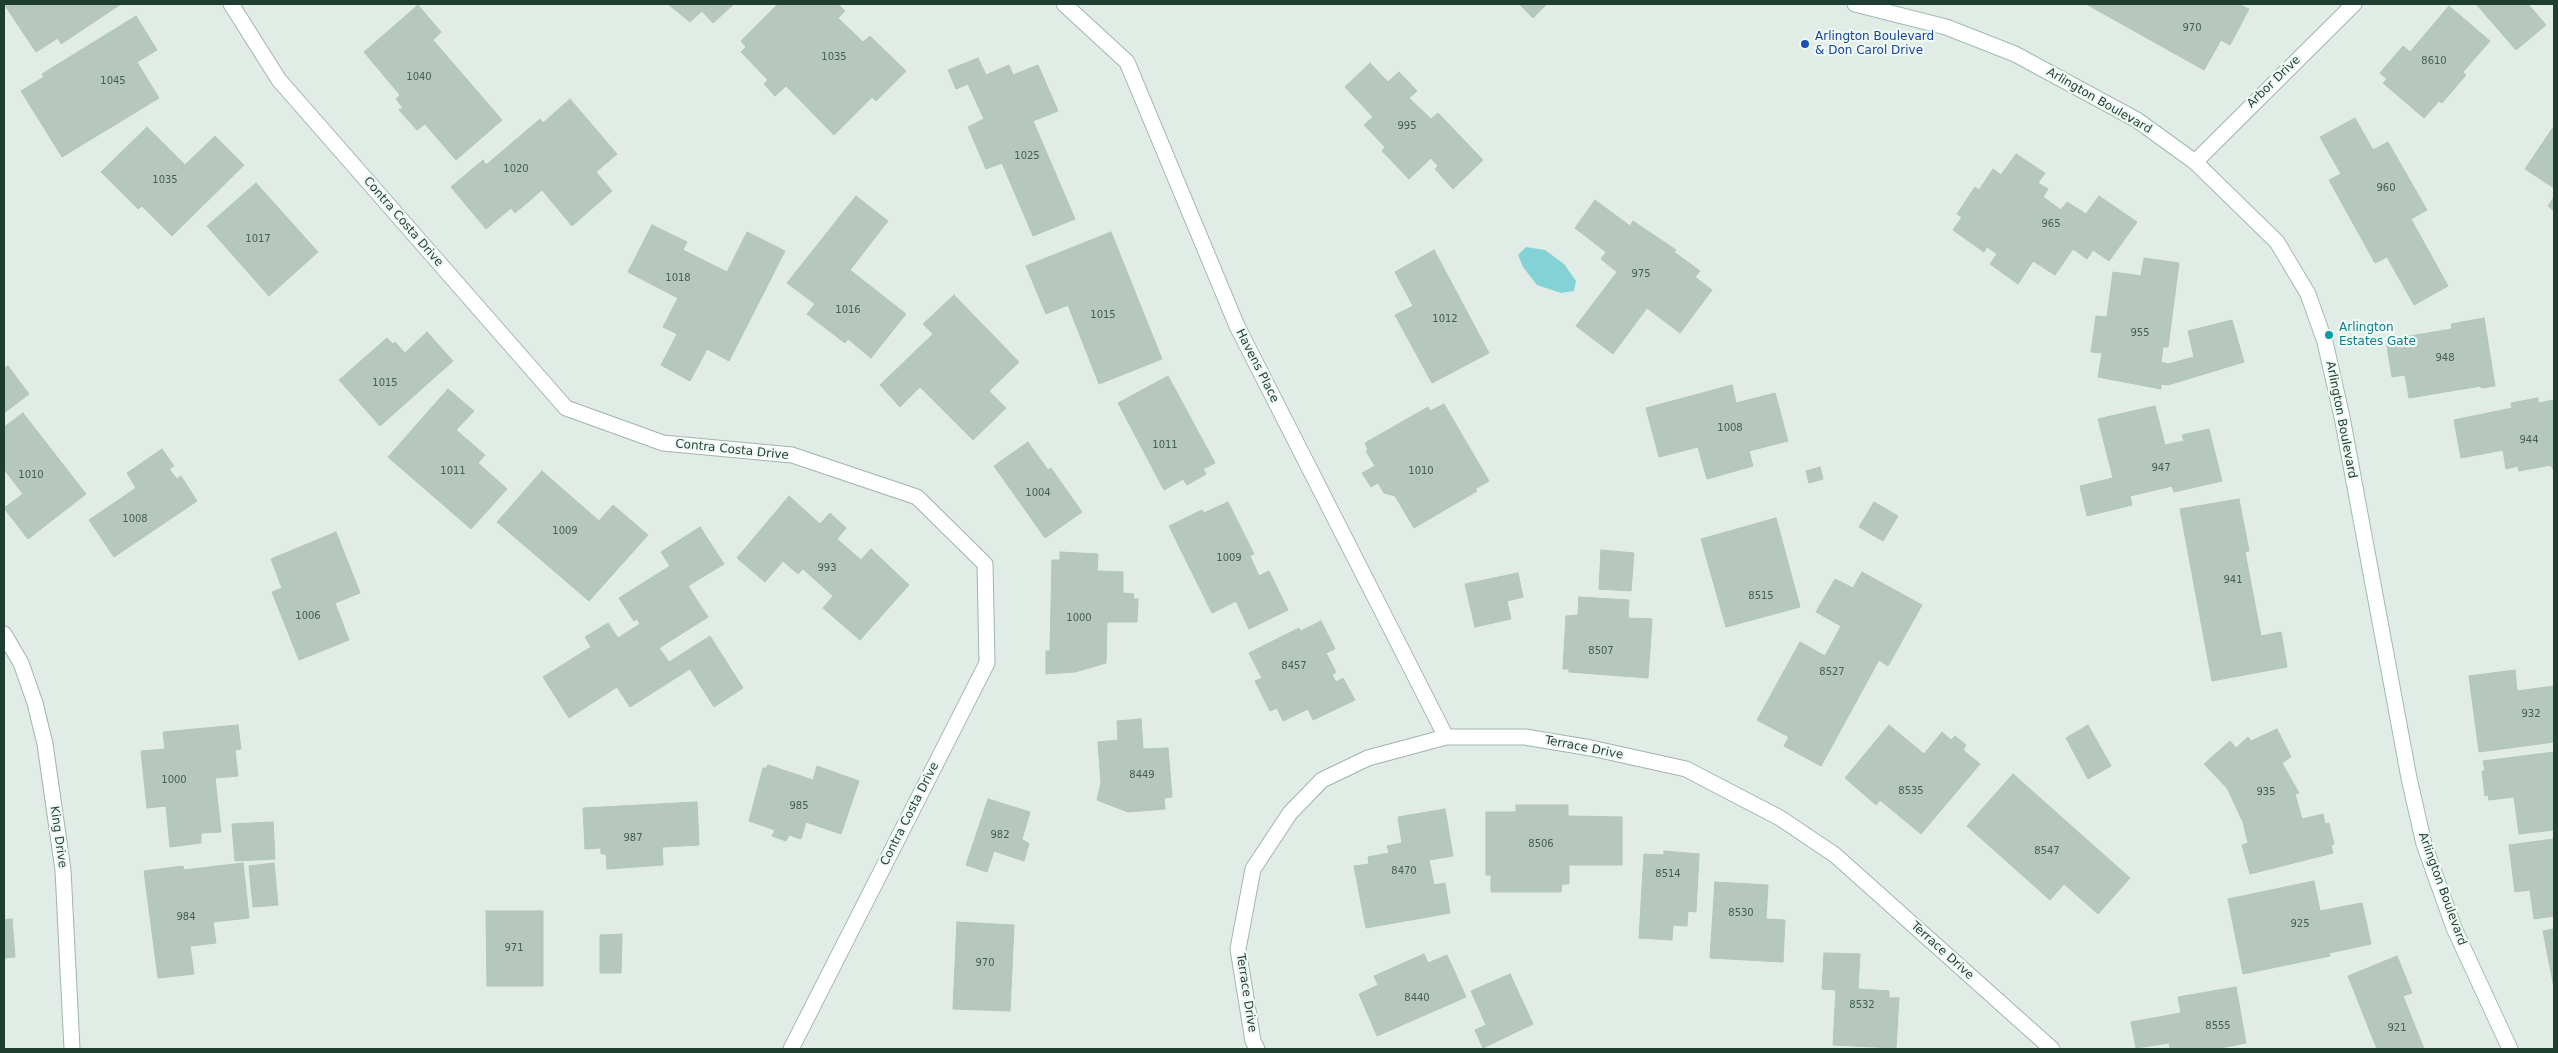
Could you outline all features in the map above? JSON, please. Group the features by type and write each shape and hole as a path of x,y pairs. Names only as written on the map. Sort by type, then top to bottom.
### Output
{"street":[{"name":"Contra Costa Drive","path":"231,4 279,80 566,408 663,443 792,455 917,497 985,564 987,663 791,1049"},
{"name":"Havens Place","path":"1064,4 1127,62 1237,326 1446,737"},
{"name":"Arlington Boulevard","path":"1855,4 1946,27 2015,54 2136,120 2195,162 2277,242 2308,294 2325,342 2342,417 2381,632 2424,844 2454,928 2510,1049"},
{"name":"Arbor Drive","path":"2195,162 2354,4"},
{"name":"King Drive","path":"4,634 21,663 35,703 45,744 63,870 72,1049"},
{"name":"Terrace Drive","path":"1256,1049 1253,1041 1238,949 1253,869 1290,813 1322,780 1368,758 1446,737 1525,737 1591,748 1686,769 1720,786 1780,818 1835,856 2052,1049"}],"water":[{"path":"1526,247 1545,250 1564,264 1576,281 1574,291 1561,293 1537,285 1523,267 1518,255"}],"building":[{"path":"4,4 121,4 61,44 58,38 36,52"},
{"path":"668,4 734,4 713,23 702,11 690,22"},
{"path":"778,4 838,4 845,11 838,18 863,42 870,36 906,71 876,101 872,97 834,135 786,86 775,96 764,84 768,80 741,52 746,47 741,41"},
{"path":"1519,4 1547,4 1533,18"},
{"path":"2086,4 2238,4 2249,9 2230,45 2221,40 2204,70"},
{"path":"2476,4 2528,4 2546,25 2516,50"},
{"path":"418,5 441,32 433,40 502,120 456,160 425,124 417,130 399,110 403,108 396,99 400,95 364,52"},
{"path":"2449,6 2490,41 2463,72 2466,75 2442,103 2439,101 2424,118 2383,83 2387,79 2380,73 2403,46 2410,52"},
{"path":"136,16 157,50 137,62 159,98 62,157 21,91 44,77 42,74"},
{"path":"978,58 986,75 1009,65 1013,75 1038,65 1058,111 1033,121 1075,219 1033,236 1002,163 986,169 968,127 984,119 968,84 956,89 948,70"},
{"path":"1370,63 1388,82 1399,72 1417,91 1409,98 1431,119 1438,113 1483,160 1453,189 1435,169 1438,166 1431,158 1409,179 1382,151 1385,147 1364,125 1373,117 1345,87"},
{"path":"570,99 617,154 596,172 612,191 572,226 542,190 515,213 511,208 486,229 451,187 483,160 486,165 540,119 543,123"},
{"path":"2355,118 2373,150 2388,142 2427,210 2411,219 2448,286 2414,305 2387,257 2375,263 2329,180 2341,174 2320,137"},
{"path":"2554,126 2554,188 2525,169"},
{"path":"147,127 185,165 215,136 244,165 172,236 142,206 138,209 101,172"},
{"path":"2016,154 2045,173 2038,183 2048,189 2043,197 2061,210 2067,202 2086,214 2099,196 2137,222 2109,261 2093,250 2087,259 2073,249 2055,275 2033,261 2018,284 1990,264 1997,254 1987,247 1984,252 1953,230 1962,217 1957,214 1975,187 1979,190 1993,169 2001,175"},
{"path":"256,183 318,252 269,296 207,226"},
{"path":"856,196 888,221 850,270 906,314 871,358 848,339 845,343 807,314 815,304 787,283"},
{"path":"2554,197 2554,211 2548,206"},
{"path":"1595,200 1630,226 1633,221 1676,250 1674,252 1700,271 1695,277 1712,290 1680,333 1647,308 1613,354 1576,326 1617,272 1601,259 1606,252 1575,228"},
{"path":"652,225 687,242 683,250 727,272 747,232 785,251 729,361 707,349 690,381 661,365 677,334 663,327 678,298 628,272"},
{"path":"1111,232 1162,359 1099,384 1068,305 1046,314 1026,266"},
{"path":"1434,250 1489,353 1432,383 1395,315 1413,306 1395,272"},
{"path":"2144,258 2179,263 2168,347 2163,347 2161,362 2168,364 2194,357 2188,331 2232,320 2244,362 2168,385 2161,384 2161,389 2098,377 2102,353 2091,352 2096,316 2107,317 2113,272 2141,276"},
{"path":"954,295 1019,362 989,391 1006,408 973,440 920,387 900,407 880,385 933,334 923,324"},
{"path":"2484,318 2495,386 2481,388 2481,386 2409,398 2405,375 2392,377 2386,340 2452,329 2451,324"},
{"path":"427,332 453,361 380,426 339,380 387,338 393,344 395,342 405,353"},
{"path":"8,366 29,394 4,413 4,369"},
{"path":"1168,376 1215,463 1203,469 1206,474 1187,485 1183,479 1164,490 1118,403"},
{"path":"1732,385 1736,403 1775,393 1788,441 1749,451 1753,466 1707,479 1698,447 1659,457 1646,408"},
{"path":"448,389 474,411 456,430 485,455 478,463 507,489 471,529 388,457"},
{"path":"2538,398 2538,403 2554,400 2554,471 2551,465 2519,471 2518,466 2506,469 2503,450 2461,458 2454,420 2512,408 2511,403"},
{"path":"1444,404 1489,481 1475,489 1477,491 1414,528 1395,496 1384,493 1378,483 1371,487 1362,473 1375,466 1366,451 1368,450 1365,443 1428,407 1430,411"},
{"path":"2155,406 2165,445 2184,441 2182,435 2209,429 2222,481 2174,492 2172,486 2130,496 2132,505 2087,516 2080,486 2113,478 2098,419"},
{"path":"23,413 86,494 28,539 4,508 23,494 4,469 4,427"},
{"path":"1028,442 1048,470 1051,468 1082,512 1045,538 994,466"},
{"path":"162,449 174,466 169,469 177,479 181,476 197,501 114,557 89,520 136,488 127,473"},
{"path":"1820,467 1823,479 1809,483 1806,471"},
{"path":"542,471 599,521 613,505 648,535 589,601 497,522"},
{"path":"789,496 820,524 830,513 846,528 837,539 861,560 871,549 909,585 860,640 823,608 833,596 803,569 798,574 783,561 765,582 737,558"},
{"path":"2239,499 2249,551 2245,552 2261,636 2281,632 2287,667 2212,681 2180,509"},
{"path":"1228,502 1254,554 1250,556 1259,576 1269,571 1288,610 1249,629 1236,601 1212,613 1169,526 1202,510 1204,513"},
{"path":"1874,502 1898,516 1883,541 1859,527"},
{"path":"1776,518 1800,607 1726,627 1701,539"},
{"path":"700,527 724,564 688,586 708,617 659,648 669,662 710,636 743,688 714,707 690,669 630,707 617,687 569,718 543,677 591,647 585,637 608,623 618,638 640,624 637,619 634,621 619,598 670,566 661,552"},
{"path":"336,532 360,593 335,603 349,640 299,660 272,592 282,588 271,559"},
{"path":"1601,550 1634,553 1631,591 1599,589"},
{"path":"1060,552 1098,554 1097,571 1123,572 1123,593 1134,594 1133,599 1138,599 1137,622 1107,622 1106,663 1075,672 1046,674 1046,651 1050,651 1052,560 1060,560"},
{"path":"1862,572 1922,605 1888,666 1879,660 1821,766 1784,746 1789,737 1757,720 1800,642 1825,656 1841,626 1816,612 1835,579 1853,588"},
{"path":"1518,573 1523,597 1507,601 1511,619 1475,627 1465,584"},
{"path":"1579,597 1629,600 1628,618 1652,619 1648,678 1569,672 1569,669 1563,669 1566,616 1578,615"},
{"path":"1321,621 1335,649 1326,653 1336,672 1332,675 1336,682 1343,678 1355,700 1313,720 1308,709 1283,721 1277,708 1270,711 1255,681 1262,678 1249,653 1299,628 1301,631"},
{"path":"2515,670 2517,691 2554,686 2554,742 2479,752 2469,676"},
{"path":"1141,719 1143,749 1168,748 1172,797 1164,798 1165,809 1128,812 1097,800 1101,783 1098,742 1118,740 1117,721"},
{"path":"238,725 241,749 235,750 238,776 215,778 221,832 201,833 201,843 170,847 166,806 147,808 141,751 165,749 163,732"},
{"path":"1889,725 1924,754 1942,732 1951,740 1955,736 1966,745 1963,750 1980,764 1921,834 1880,800 1876,805 1845,778"},
{"path":"2088,725 2111,766 2088,779 2066,738"},
{"path":"2277,729 2291,757 2282,763 2299,793 2295,794 2302,819 2323,814 2325,824 2329,823 2334,844 2331,845 2333,853 2250,874 2242,845 2248,843 2243,822 2227,788 2204,764 2230,741 2236,748 2248,737 2251,741"},
{"path":"2554,752 2554,830 2519,834 2514,797 2489,800 2488,795 2485,796 2482,771 2485,771 2483,761"},
{"path":"768,765 813,780 817,766 859,781 841,834 806,822 801,839 789,835 786,841 772,836 775,830 749,821 763,768 766,768"},
{"path":"2013,774 2130,878 2098,914 2064,884 2050,900 1967,826"},
{"path":"988,799 1030,812 1022,839 1029,844 1024,861 994,851 987,872 966,865"},
{"path":"697,802 699,845 662,847 663,865 607,869 606,854 601,854 601,848 585,849 583,808"},
{"path":"1516,805 1568,805 1568,816 1622,817 1622,865 1569,865 1569,884 1562,884 1561,892 1491,892 1491,875 1486,875 1486,812 1516,812"},
{"path":"1445,809 1453,856 1429,860 1434,885 1445,883 1450,913 1366,928 1354,866 1369,864 1368,857 1389,853 1387,846 1402,843 1398,817"},
{"path":"273,822 275,859 235,861 232,824"},
{"path":"2554,839 2554,916 2534,919 2530,890 2515,892 2509,845"},
{"path":"1664,851 1699,854 1696,912 1688,911 1687,926 1673,925 1672,940 1639,938 1644,854 1664,855"},
{"path":"243,863 249,918 213,922 216,943 190,946 194,974 158,978 144,871 183,866 184,870"},
{"path":"274,863 278,905 253,907 249,866"},
{"path":"2314,881 2320,911 2362,903 2371,944 2329,953 2330,956 2243,974 2228,899"},
{"path":"1715,882 1768,885 1766,919 1785,920 1783,962 1710,958"},
{"path":"486,911 543,911 543,986 487,986"},
{"path":"12,919 15,957 4,958 4,920"},
{"path":"957,922 1014,925 1010,1011 953,1009"},
{"path":"2554,929 2554,988 2543,931"},
{"path":"622,934 621,973 600,973 600,935"},
{"path":"1824,953 1860,954 1858,989 1889,991 1889,998 1899,998 1896,1048 1833,1045 1836,990 1822,989"},
{"path":"1424,954 1428,963 1447,955 1466,997 1377,1036 1359,994 1378,985 1374,976"},
{"path":"2397,956 2412,993 2403,996 2424,1049 2377,1049 2348,976"},
{"path":"1510,974 1533,1024 1483,1048 1475,1030 1486,1025 1471,991"},
{"path":"2236,987 2246,1043 2215,1049 2170,1049 2169,1043 2136,1048 2131,1022 2181,1013 2178,997"}],"place":[{"name":"Arlington Boulevard & Don Carol Drive","path":"1805,44"},
{"name":"Arlington Estates Gate","path":"2329,335"}]}
